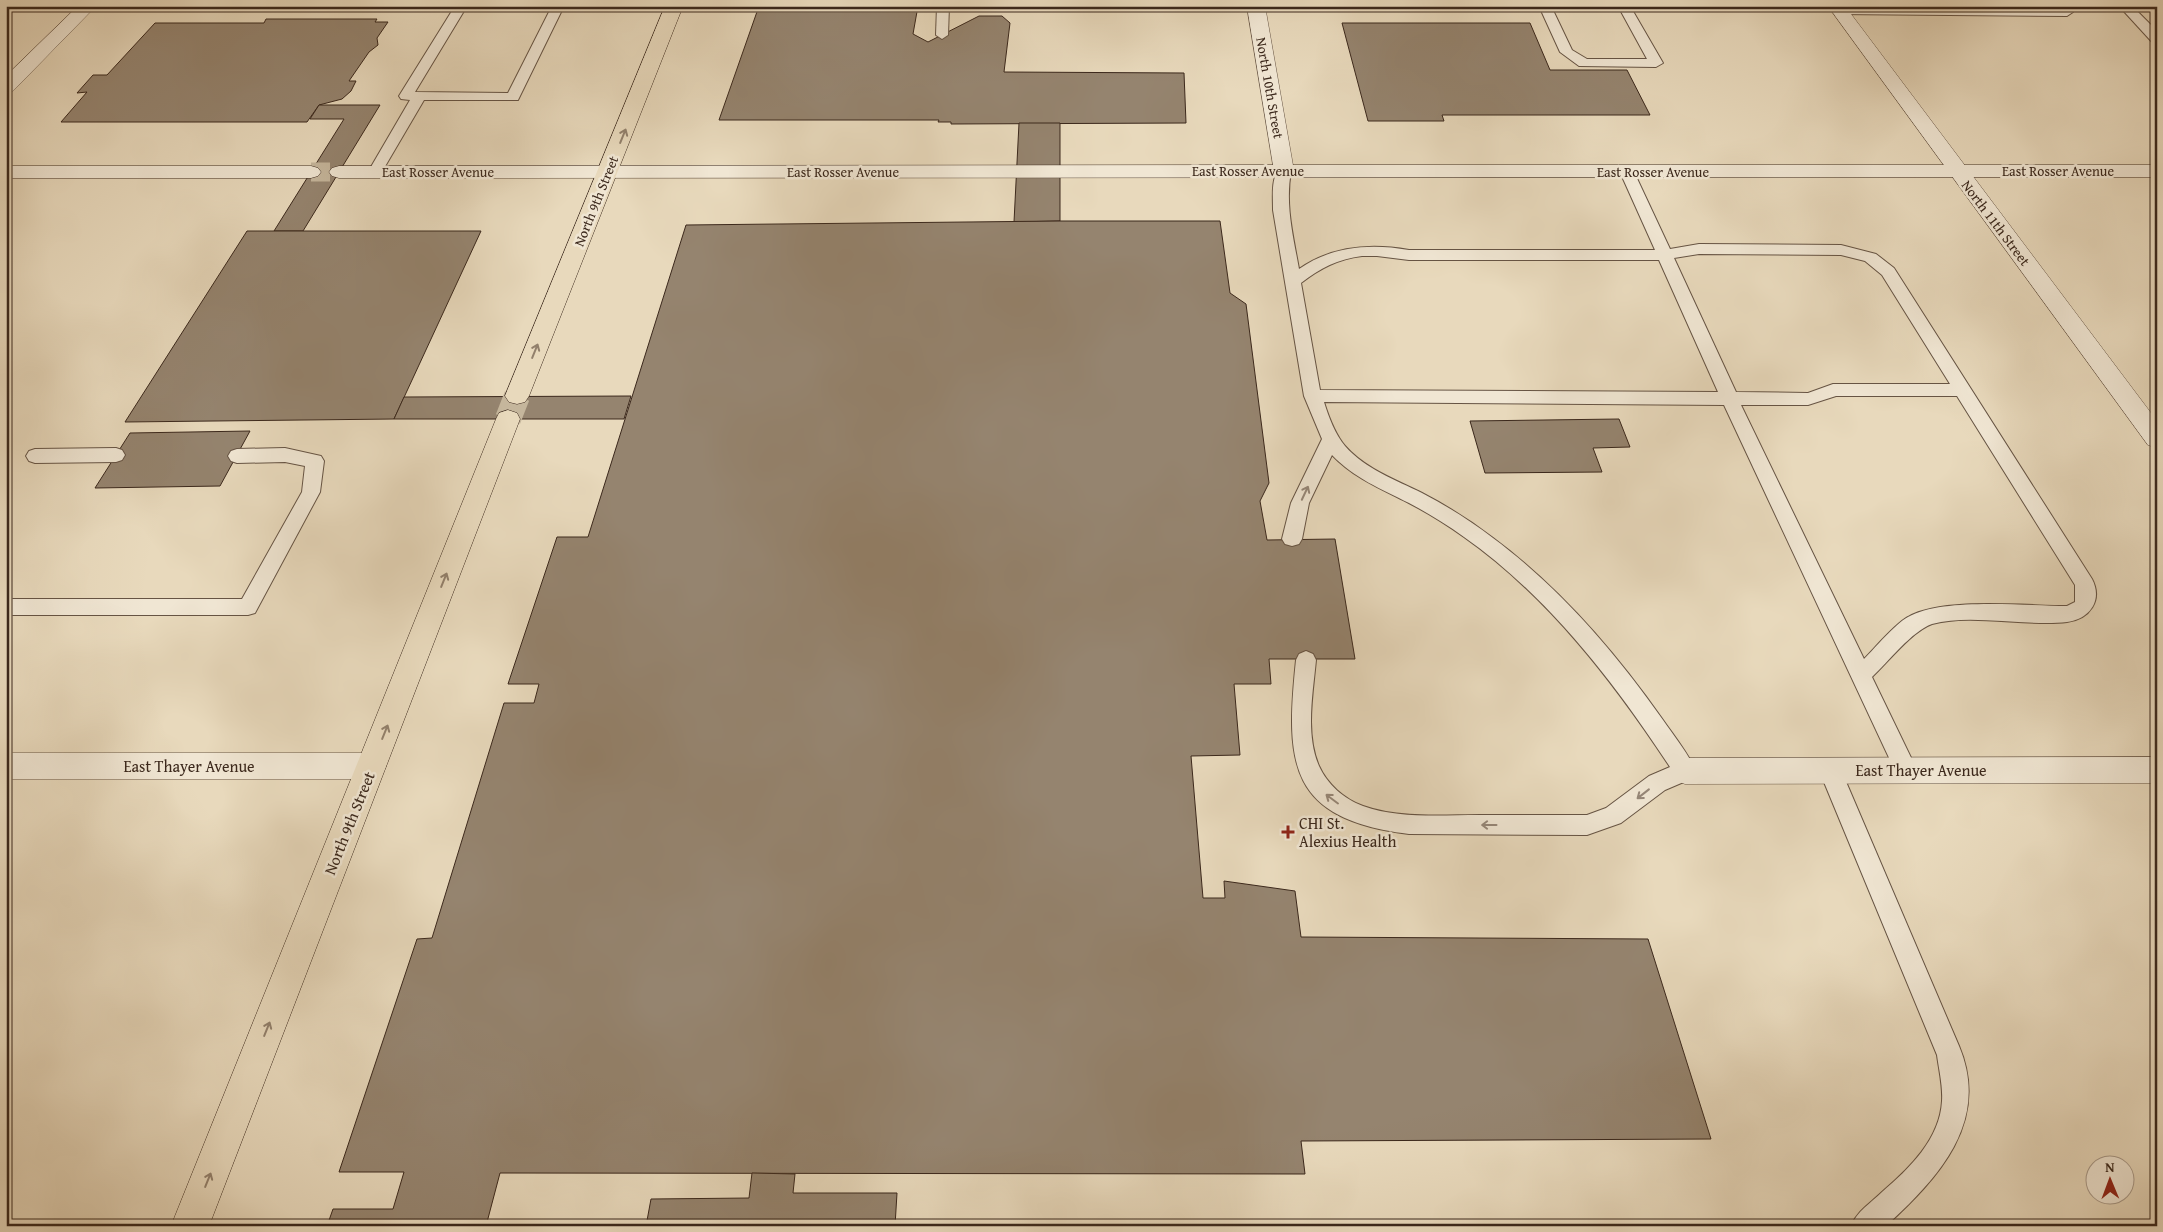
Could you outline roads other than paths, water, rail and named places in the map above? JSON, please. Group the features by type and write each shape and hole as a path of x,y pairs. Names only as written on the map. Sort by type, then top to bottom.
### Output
{"main road":[{"name":"North 9th Street","path":"190,1226 512,408 674,6"}],"street":[{"path":"6,87 88,6"},
{"name":"North 10th Street","path":"1256,6 1284,171"},
{"name":"North 11th Street","path":"1838,9 2157,440"},
{"name":"East Rosser Avenue","path":"340,172 2157,171"},
{"path":"6,172 311,172"},
{"name":"East Thayer Avenue","path":"6,766 371,766"},
{"name":"East Thayer Avenue","path":"1686,771 2157,770"}],"lane":[{"path":"460,6 406,96 513,97 558,6"},
{"path":"942,35 943,6"},
{"path":"1545,6 1566,52 1584,63 1656,63 1624,6"},
{"path":"2124,6 2157,40"},
{"path":"1838,9 2067,12"},
{"path":"375,172 420,97"},
{"path":"1284,171 1280,191 1281,210 1292,282 1313,396 1320,418 1330,439 1345,458 1367,474 1428,505 1462,525 1494,549 1538,590 1584,638 1629,690 1686,771 1657,783 1613,816 1587,825 1405,825 1373,819 1344,807 1321,791 1309,769 1303,744 1302,717 1306,660"},
{"path":"1627,172 1730,397 1906,770"},
{"path":"1292,282 1317,263 1332,256 1364,251 1395,252 1409,255 1665,255 1699,249 1840,250 1870,257 1888,272 2085,584 2087,595 2086,604 2079,611 2067,614 1954,613 1932,616 1914,623 1861,675"},
{"path":"1313,396 1730,397 1808,399 1821,396 1833,390 1963,390"},
{"path":"1292,539 1300,503 1330,439"},
{"path":"35,456 116,455"},
{"path":"6,607 248,607 311,492 315,461 285,455 237,456"},
{"path":"1830,770 1950,1055 1955,1104 1944,1143 1919,1176 1865,1226"}],"tunnel":[{"path":"311,172 339,172"},
{"path":"508,419 517,396"}],"place":[{"name":"CHI St. Alexius Health","path":"1288,832"}]}
